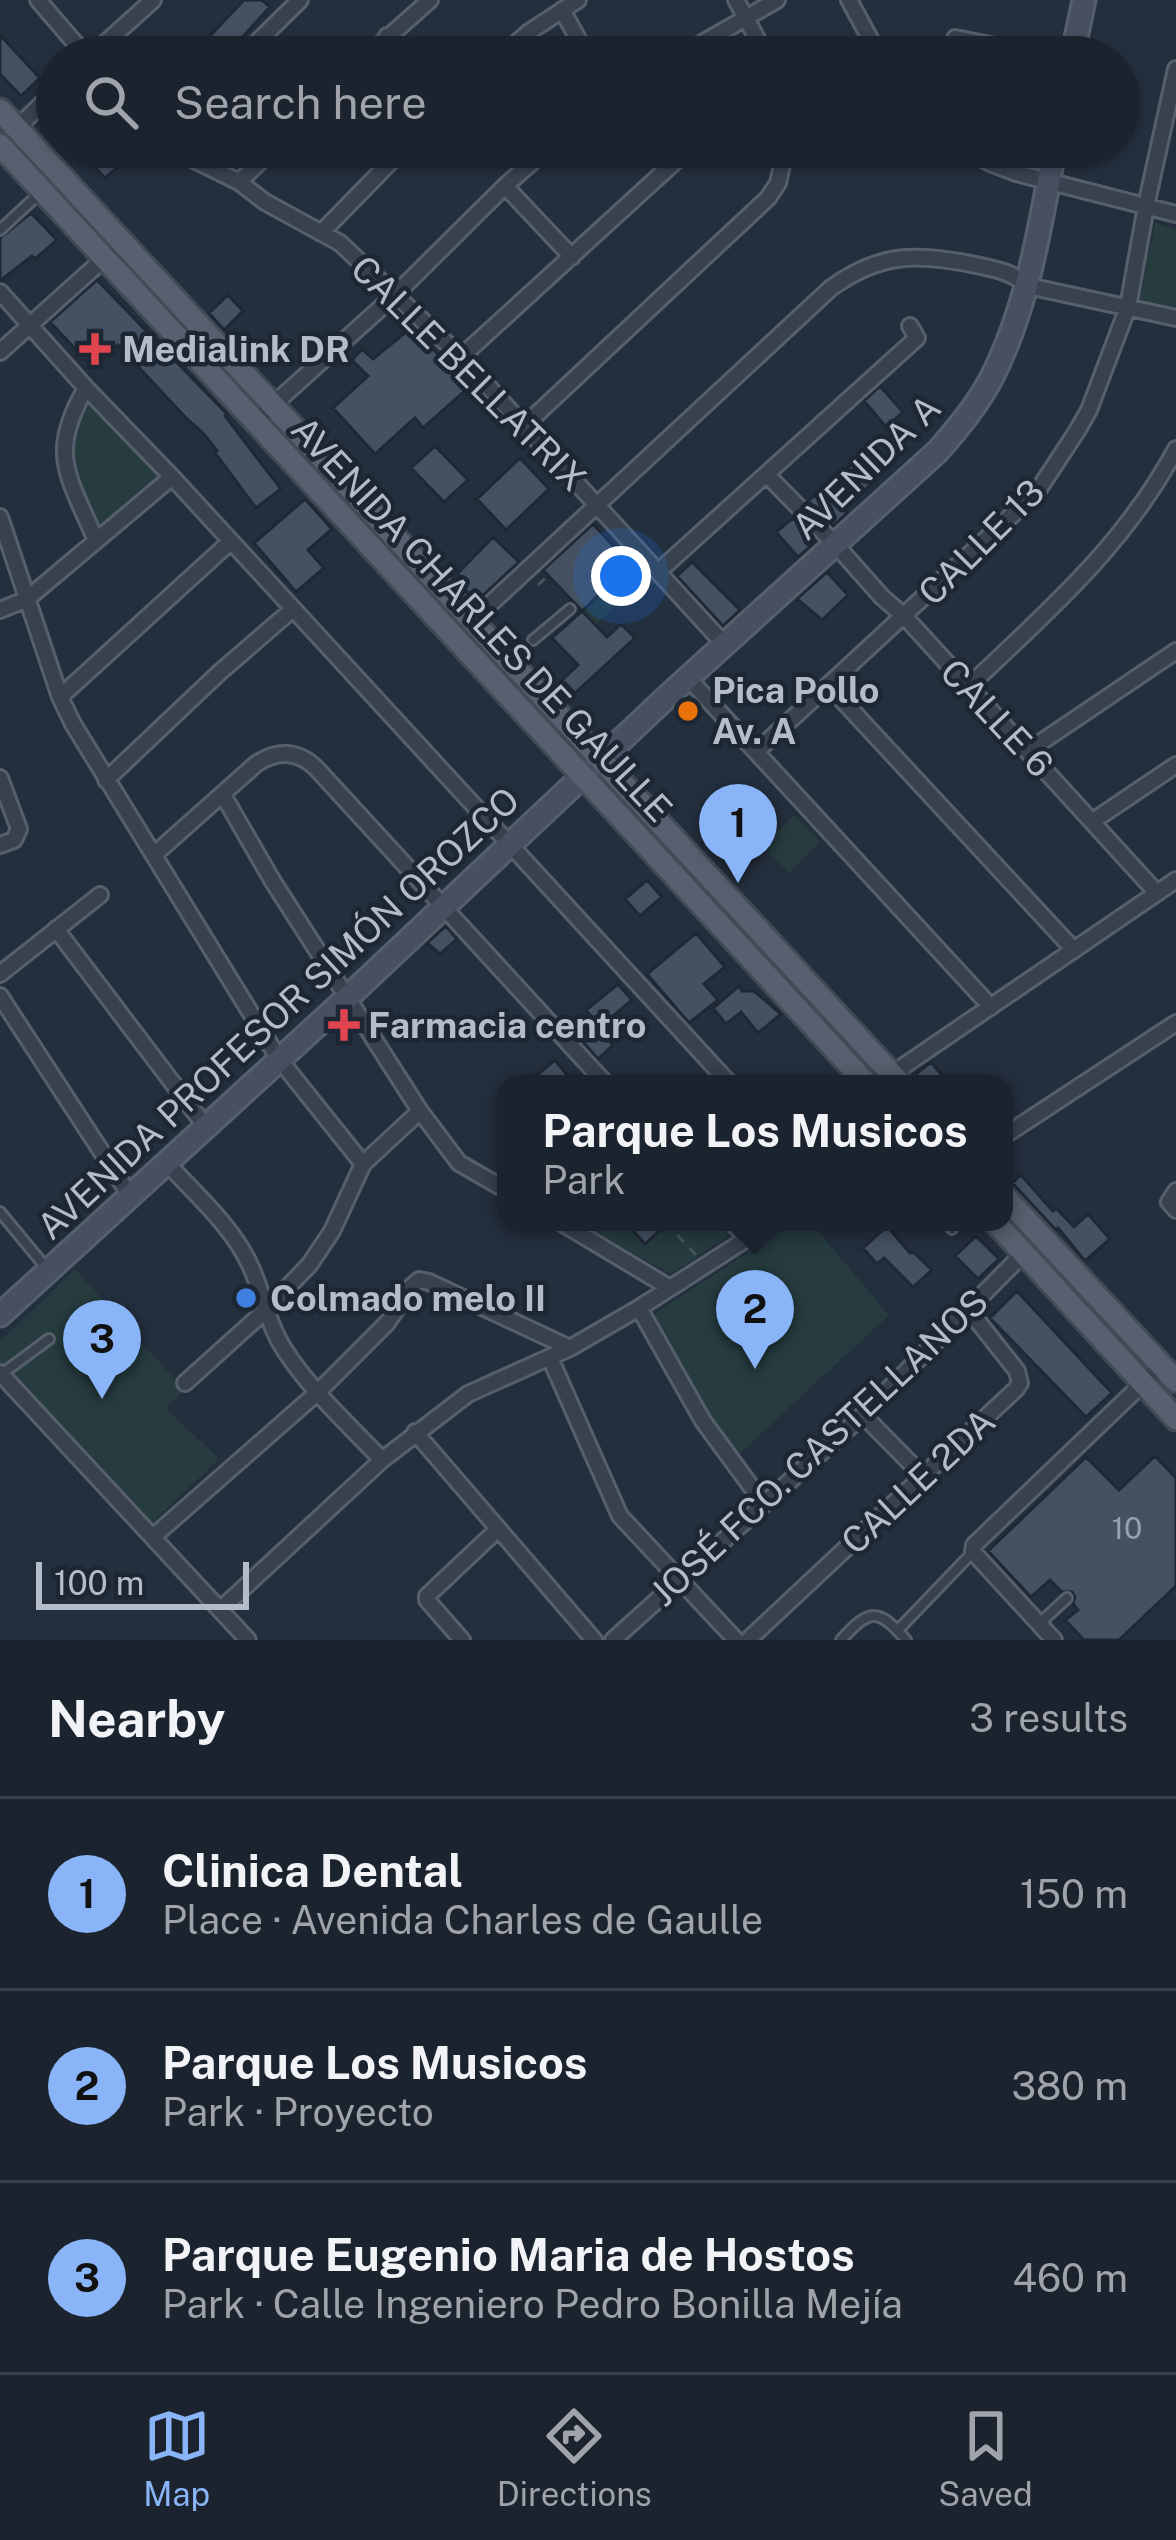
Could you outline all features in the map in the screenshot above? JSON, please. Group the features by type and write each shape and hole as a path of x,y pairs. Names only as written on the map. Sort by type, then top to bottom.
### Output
{"main road":[{"path":"1076,36 1084,0"},
{"name":"AVENIDA CHARLES DE GAULLE","path":"0,110 36,152"},
{"name":"AVENIDA CHARLES DE GAULLE","path":"0,145 42,191 113,251 272,405 892,1075"},
{"name":"AVENIDA CHARLES DE GAULLE","path":"48,168 254,422 859,1075"},
{"name":"AVENIDA A","path":"601,759 938,451 963,422 992,377 1028,286 1051,168"},
{"name":"AVENIDA PROFESOR SIMÓN OROZCO","path":"0,1316 601,759"},
{"path":"1013,1206 1169,1373"},
{"path":"1003,1231 1176,1419"}],"street":[{"path":"38,0 70,36"},
{"path":"113,36 153,0"},
{"path":"263,36 300,0"},
{"path":"387,36 430,0"},
{"path":"525,36 578,0"},
{"path":"736,0 756,36"},
{"path":"714,36 777,0"},
{"path":"848,0 868,36"},
{"path":"562,10 576,36"},
{"name":"CALLE 13","path":"756,752 1037,492 1089,410 1128,307 1146,206 1172,115 1176,69"},
{"path":"17,128 36,109"},
{"name":"CALLE BELLATRIX","path":"210,168 340,243 461,357 725,645"},
{"path":"239,182 253,168"},
{"path":"321,233 384,168"},
{"path":"254,422 395,296 525,168"},
{"path":"461,357 668,168"},
{"path":"524,425 768,199 782,168"},
{"path":"1002,168 1176,214"},
{"path":"505,186 572,256"},
{"path":"0,352 113,251"},
{"path":"473,620 831,288 875,262 934,256 1014,274 1028,286 1176,318"},
{"path":"0,292 722,1075"},
{"path":"659,572 917,338 910,326"},
{"path":"86,388 68,422 63,456 96,541"},
{"path":"968,687 1087,574 1136,514 1174,456"},
{"name":"CALLE 6","path":"768,476 905,617 1157,893"},
{"path":"0,610 27,598 172,478"},
{"path":"0,517 60,698 106,780 280,1059 363,1164"},
{"path":"60,698 230,542"},
{"path":"106,780 293,609"},
{"path":"1028,751 1176,651"},
{"path":"688,678 991,1007"},
{"path":"830,687 1074,950"},
{"path":"155,854 266,758 299,755 598,1075"},
{"path":"1094,821 1176,765"},
{"path":"0,778 20,829 19,836 0,845"},
{"path":"223,795 420,1111 459,1163 497,1185"},
{"path":"901,1075 1176,880"},
{"path":"0,974 100,895"},
{"path":"56,929 206,1127"},
{"path":"0,996 130,1197"},
{"path":"1013,1130 1176,1023"},
{"path":"185,1383 266,1309 322,1249 363,1164 420,1111"},
{"path":"167,1163 239,1245 285,1352 382,1460"},
{"path":"1176,1192 1169,1202 1176,1210"},
{"path":"575,1231 670,1288"},
{"path":"740,1231 747,1239"},
{"path":"221,1609 382,1460 468,1394 570,1348 759,1231"},
{"name":"JOSÉ FCO. CASTELLANOS","path":"613,1640 863,1415 1024,1253"},
{"path":"154,1536 318,1392 387,1323 419,1280 570,1348"},
{"path":"640,1308 703,1421 764,1504"},
{"name":"CALLE 2DA","path":"748,1640 1020,1383 1017,1371 968,1309"},
{"path":"550,1358 620,1516 736,1640"},
{"path":"1,1373 248,1640"},
{"path":"1052,1639 974,1552 974,1545 1143,1383 1169,1373"},
{"path":"863,1415 924,1477"},
{"path":"416,1432 594,1640"},
{"path":"462,1640 428,1596 497,1530"}],"lane":[{"path":"0,230 42,191"},
{"path":"533,640 570,609"},
{"path":"454,636 473,620"},
{"path":"0,1212 49,1271"},
{"path":"1,1373 49,1339"},
{"path":"898,1630 974,1552"},
{"path":"1039,1624 1067,1598"},
{"path":"841,1640 865,1616 882,1616 906,1640"}],"path":[{"path":"538,585 548,576"},
{"path":"673,1231 706,1266"}],"green space":[{"path":"1155,223 1176,230 1176,310 1139,303 1147,265 1141,256 1150,249"},
{"path":"90,403 167,484 104,539 70,474 71,434"},
{"path":"632,563 645,577 596,625 582,611"},
{"path":"794,815 820,842 789,873 762,846"},
{"path":"591,1231 731,1234 671,1274"},
{"path":"781,1231 818,1231 889,1315 736,1457 648,1318"},
{"path":"75,1269 185,1390 166,1408 219,1459 148,1527 0,1368 0,1342"}],"building":[{"path":"244,0 262,0 270,7 243,36 210,36"},
{"path":"0,35 36,74 36,82 21,96 0,74"},
{"path":"96,168 116,168 105,178"},
{"path":"31,213 57,240 0,281 0,238"},
{"path":"97,280 227,414 281,489 256,508 203,433 118,345 93,368 50,322"},
{"path":"228,295 243,311 224,330 209,313"},
{"path":"412,327 469,387 423,428 415,418 375,454 333,408 368,376 352,360 362,349 373,359"},
{"path":"880,386 903,412 886,427 864,401"},
{"path":"435,446 468,480 444,502 411,468"},
{"path":"520,458 549,489 506,530 477,499"},
{"path":"858,459 876,480 833,526 808,501"},
{"path":"305,499 332,529 308,550 324,568 296,592 254,543"},
{"path":"793,518 816,541 798,557 776,532"},
{"path":"593,524 631,565 611,583 621,593 613,601 603,591 582,611 543,570"},
{"path":"493,537 519,562 477,601 459,584 463,579 458,573"},
{"path":"692,562 740,610 723,626 677,576"},
{"path":"827,572 848,595 822,620 797,599"},
{"path":"582,611 607,637 621,624 635,638 575,693 562,680 578,665 552,638"},
{"path":"647,880 662,897 640,916 625,899"},
{"path":"446,926 457,939 440,954 427,943"},
{"path":"696,933 725,967 704,984 718,1000 689,1023 647,974"},
{"path":"618,984 632,1000 600,1027 586,1010"},
{"path":"739,986 742,991 754,991 781,1014 758,1033 741,1012 726,1024 713,1008"},
{"path":"600,1030 613,1045 598,1059 584,1043"},
{"path":"555,1060 567,1075 537,1075"},
{"path":"931,1062 942,1075 917,1075"},
{"path":"1021,1175 1074,1227 1088,1214 1110,1239 1085,1261 1013,1182"},
{"path":"633,1231 659,1231 645,1244"},
{"path":"882,1231 891,1231 932,1270 913,1287 884,1258 877,1264 863,1248"},
{"path":"976,1236 999,1259 978,1279 955,1256"},
{"path":"1017,1291 1112,1393 1086,1417 990,1318"},
{"path":"1155,1456 1176,1478 1176,1586 1119,1640 1084,1640 1065,1620 1078,1610 1072,1592 1062,1592 1050,1580 1031,1597 988,1551 1086,1457 1119,1490"}],"place":[{"name":"Medialink DR","path":"95,349"},
{"name":"Pica Pollo Av. A","path":"688,711"},
{"name":"Clinica Dental","path":"738,883"},
{"name":"Farmacia centro","path":"344,1025"},
{"name":"Colmado melo II","path":"246,1298"},
{"name":"Parque Los Musicos","path":"755,1369"},
{"name":"Parque Eugenio Maria de Hostos","path":"102,1399"}]}
